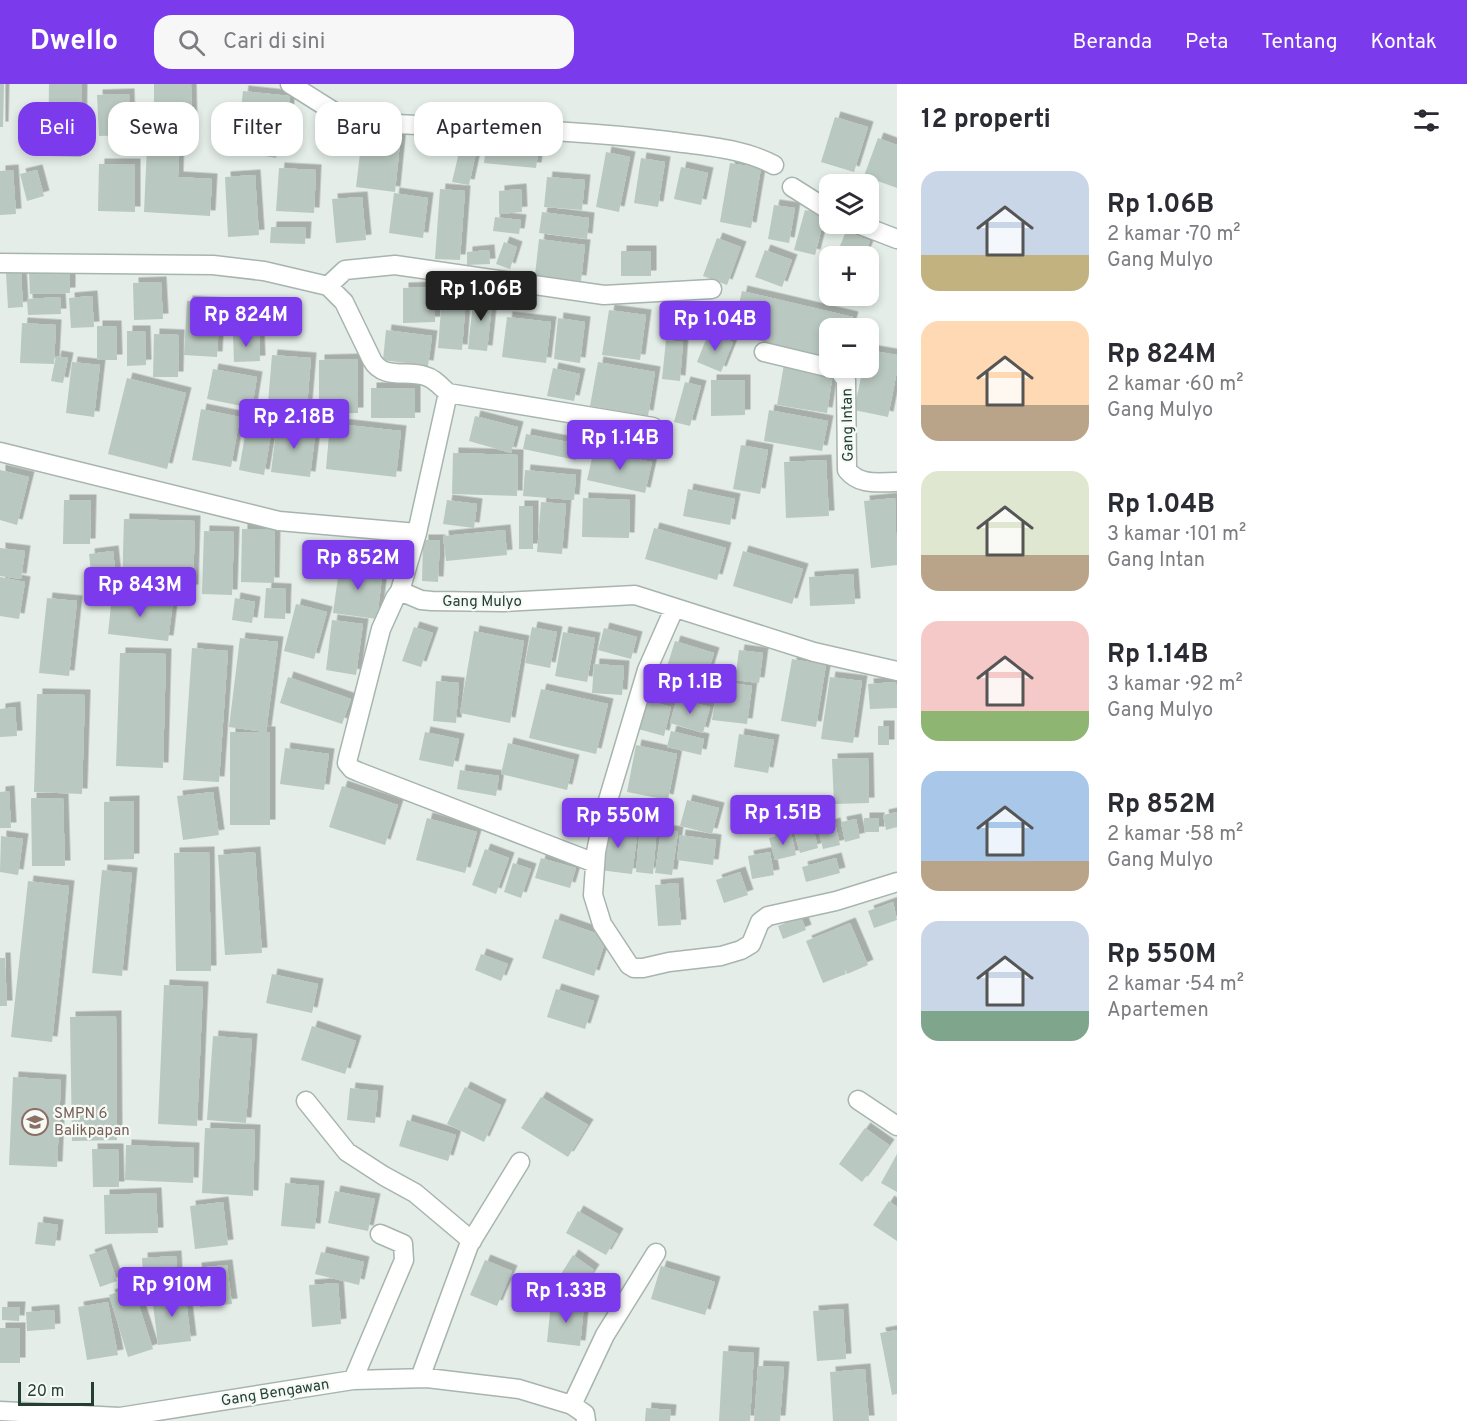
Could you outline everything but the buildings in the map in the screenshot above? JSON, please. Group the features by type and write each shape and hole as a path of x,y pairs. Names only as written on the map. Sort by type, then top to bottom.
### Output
{"street":[{"path":"290,84 341,116 375,123 639,138 718,148 757,156 774,165"},
{"path":"792,187 819,204"},
{"path":"879,232 897,239"},
{"path":"0,263 213,265 264,271 328,286 344,302 375,367 382,372 425,376 434,380 448,393 653,427"},
{"path":"328,286 345,270 395,265 604,295 712,289"},
{"name":"Gang Intan","path":"764,352 839,370 846,380 847,470 854,478 867,483 897,482"},
{"path":"448,393 417,533 400,591 387,612 378,638 347,763 359,772 595,863"},
{"path":"0,452 279,521 417,533"},
{"name":"Gang Mulyo","path":"400,591 421,600 503,602 635,595 814,652 897,671"},
{"path":"674,609 647,670 633,715 603,817 595,863 593,895 602,924 629,965 634,968 730,954 751,944 760,922 768,916 836,901 897,882"},
{"path":"306,1101 347,1152 415,1193 472,1241"},
{"path":"858,1101 897,1126"},
{"path":"420,1378 469,1245 520,1162"},
{"path":"353,1380 404,1260 403,1244 380,1234"},
{"path":"586,1421 585,1413 572,1405 605,1335 656,1253"},
{"name":"Gang Bengawan","path":"0,1411 120,1417 353,1380 420,1378 519,1389 549,1396 572,1405"}],"place":[{"name":"SMPN 6 Balikpapan","path":"35,1122"}]}
